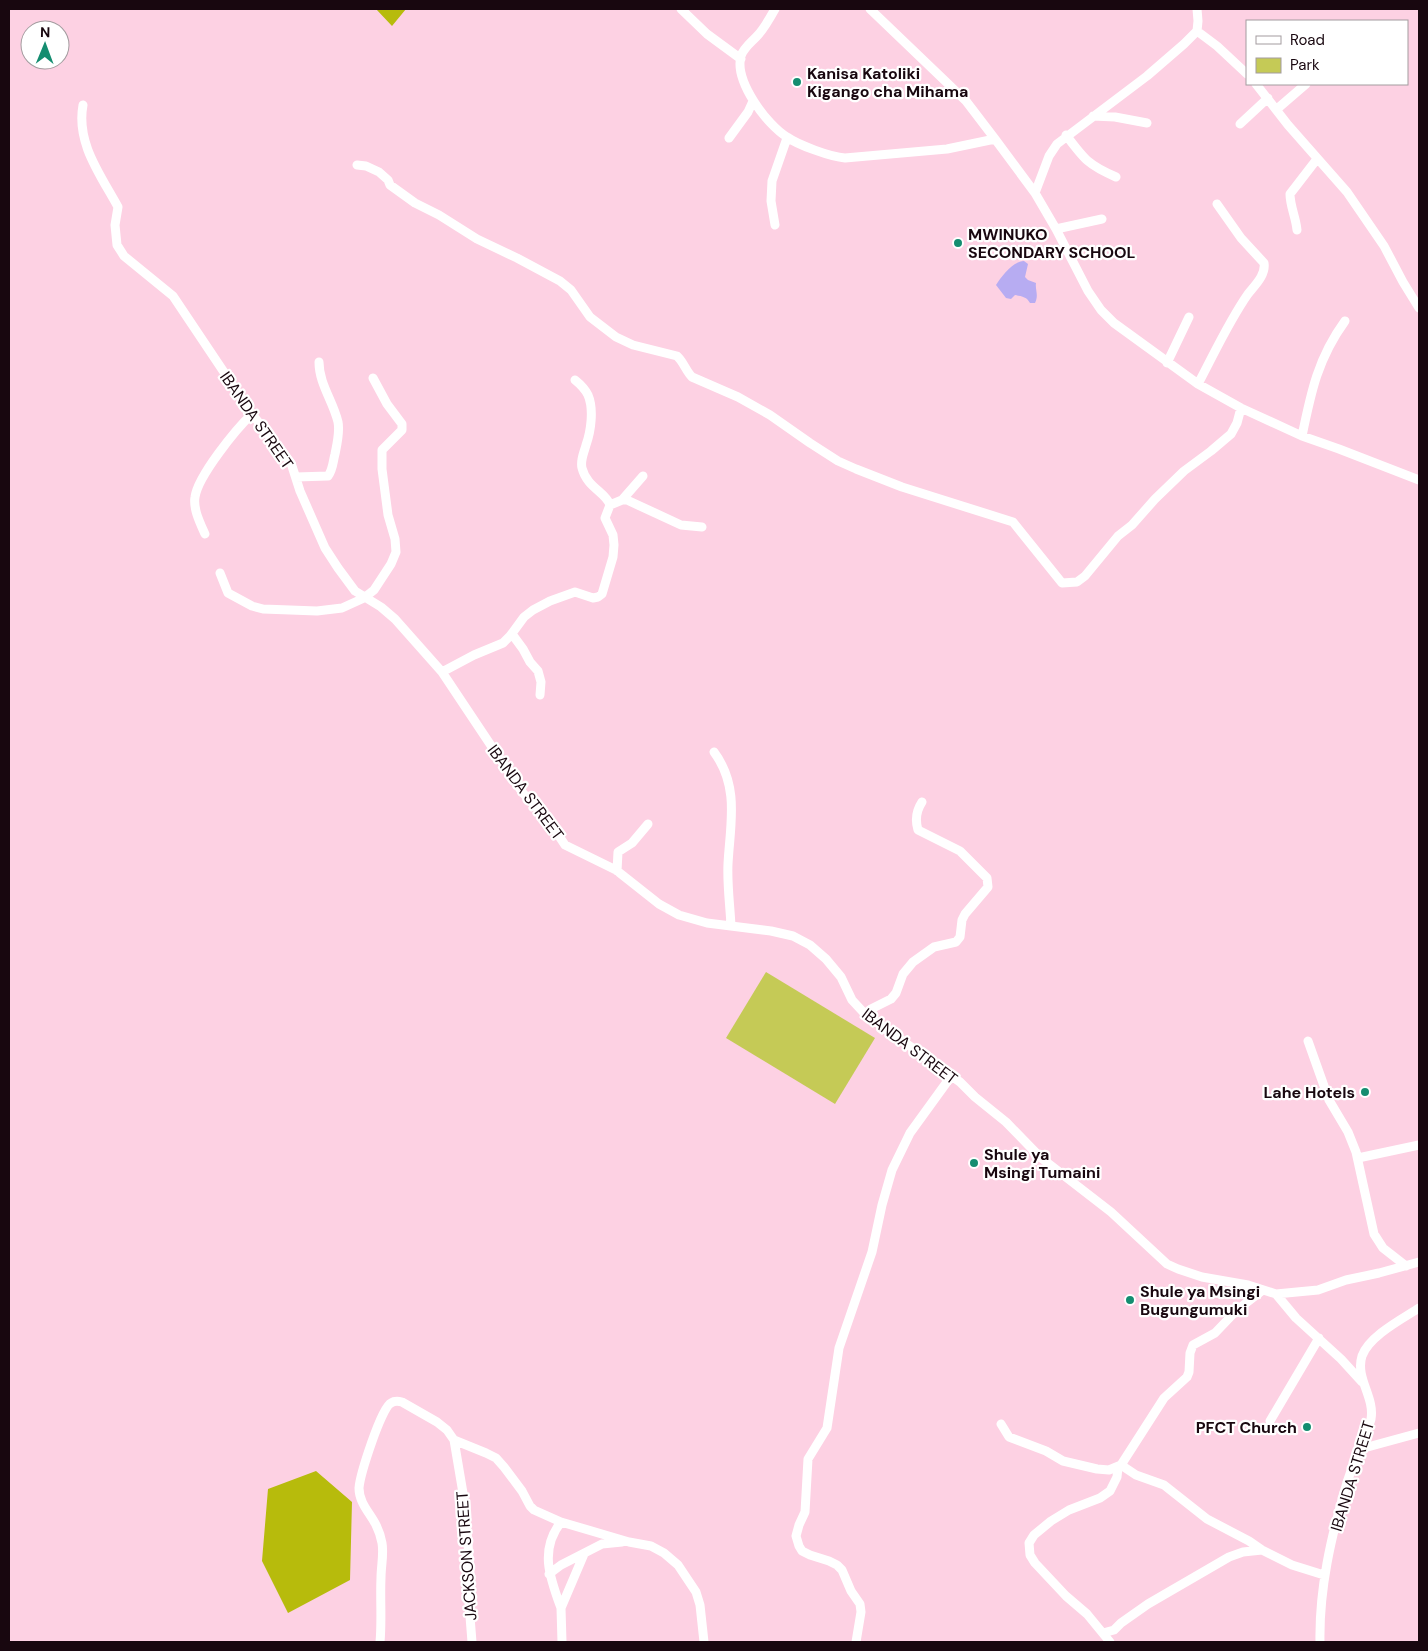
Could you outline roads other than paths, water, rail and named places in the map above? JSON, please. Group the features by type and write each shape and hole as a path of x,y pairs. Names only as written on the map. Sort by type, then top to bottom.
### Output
{"street":[{"path":"681,9 707,34 741,59"},
{"path":"775,9 758,34 747,46 741,59 744,82 753,101 787,138 830,155 845,158 940,150 995,139"},
{"path":"870,9 961,96 995,139 1035,193 1088,291 1101,310 1114,323 1198,384 1241,408 1302,436 1419,480"},
{"path":"1035,193 1049,156 1057,144 1066,135 1147,76 1196,31 1198,21 1197,9"},
{"path":"1196,31 1217,46 1246,73"},
{"path":"1257,85 1288,125 1347,192 1384,246 1402,282 1419,308"},
{"path":"1277,110 1305,85"},
{"path":"1240,124 1268,98"},
{"path":"729,138 748,112 753,101"},
{"name":"IBANDA STREET","path":"82,105 80,117 85,147 118,207 115,225 117,245 124,256 173,296 252,414 291,463 300,491 325,548 354,591 395,619 442,672 522,792 549,821 565,845 617,871 660,904 680,915 707,923 771,931 793,936 810,945 826,959 841,977 852,1000 865,1014 952,1075 1006,1122 1040,1156 1111,1212 1167,1264 1187,1273 1236,1282 1276,1294"},
{"path":"1093,116 1115,117 1147,123"},
{"path":"1066,135 1089,163 1097,169 1116,177"},
{"path":"775,225 771,201 772,181 787,138"},
{"path":"1298,230 1297,221 1290,202 1290,194 1317,159"},
{"path":"356,165 366,166 379,172 388,180 390,186 415,203 560,281 571,290 590,317 616,337 633,345 677,356 681,359 687,372 692,377 770,415 838,460 902,487 1013,522 1062,583 1077,582 1085,576 1118,536 1132,525 1155,499 1184,471 1231,434 1237,423 1241,408"},
{"path":"1198,384 1242,302 1261,277 1265,268 1264,263 1241,238 1217,204"},
{"path":"1056,229 1102,218"},
{"path":"1168,363 1189,317"},
{"path":"1302,436 1310,394 1320,363 1328,346 1345,321"},
{"path":"296,477 328,476 336,448 338,423 323,385 319,362"},
{"path":"220,573 228,593 252,606 263,609 323,610 342,608 364,598 374,590 391,564 396,552 395,539 388,515 382,450 402,430 402,424 387,404 373,378"},
{"path":"575,380 585,389 591,404 589,435 582,459 582,468 592,487 605,496 610,505"},
{"path":"205,534 195,506 195,496 199,484 225,445 252,414"},
{"path":"442,672 474,655 503,643 524,618 550,601 575,592 581,592 593,598 601,596 614,550 613,535 605,518 610,505 622,500 643,476"},
{"path":"622,500 633,502 681,525 702,527"},
{"path":"512,634 538,671 541,682 540,695"},
{"path":"496,646 519,644"},
{"path":"714,752 726,771 732,800 728,867 731,926"},
{"path":"865,1014 896,993 903,974 913,962 934,947 956,942 960,937 962,920 965,914 988,888 987,878 960,852 918,830 916,816 922,802"},
{"path":"617,871 618,852 628,846 648,824"},
{"path":"1308,1041 1329,1100 1351,1138 1358,1158 1374,1234 1384,1248 1406,1266"},
{"path":"856,1642 862,1612 860,1604 851,1591 842,1570 838,1565 830,1561 802,1551 796,1536 805,1512 808,1459 827,1428 839,1348 872,1252 892,1170 910,1132 952,1075"},
{"path":"1358,1158 1419,1145"},
{"path":"1276,1294 1318,1290 1346,1280 1419,1262"},
{"path":"1110,1642 1088,1614 1066,1596 1035,1563 1030,1555 1029,1543 1034,1535 1052,1521 1074,1507 1100,1498 1110,1490 1117,1477 1119,1466 1164,1398 1187,1377 1190,1353 1194,1345 1215,1333 1232,1314 1263,1290"},
{"path":"1276,1294 1296,1318 1342,1359 1362,1382"},
{"name":"IBANDA STREET","path":"1320,1642 1320,1615 1324,1575 1346,1485 1371,1419 1368,1396 1362,1382 1362,1358 1366,1347 1381,1334 1419,1308"},
{"path":"1270,1421 1319,1338"},
{"path":"380,1642 382,1623 380,1596 382,1546 376,1526 366,1509 359,1489 361,1475 376,1430 386,1408 390,1403 397,1401 437,1422 447,1430 454,1440 496,1458 522,1491 534,1510 561,1522 630,1542 651,1546 664,1553 678,1566 696,1592 700,1605 704,1642"},
{"path":"1001,1424 1009,1437 1046,1451 1070,1464 1109,1470 1119,1466 1164,1486 1207,1518 1262,1550 1292,1565 1324,1575"},
{"path":"1360,1447 1364,1448 1419,1433"},
{"name":"JACKSON STREET","path":"454,1440 466,1515 471,1586 469,1604 472,1642"},
{"path":"561,1522 554,1532 551,1541 549,1574 561,1608 562,1642"},
{"path":"549,1574 602,1544 630,1542"},
{"path":"1104,1633 1114,1630 1148,1604 1229,1557 1243,1552 1262,1550"},
{"path":"561,1608 584,1554"}],"place":[{"name":"Kanisa Katoliki Kigango cha Mihama","path":"797,82"},
{"name":"MWINUKO SECONDARY SCHOOL","path":"958,243"},
{"name":"Lahe Hotels","path":"1365,1092"},
{"name":"Shule ya Msingi Tumaini","path":"974,1163"},
{"name":"Shule ya Msingi Bugungumuki","path":"1130,1300"},
{"name":"PFCT Church","path":"1307,1427"}]}
